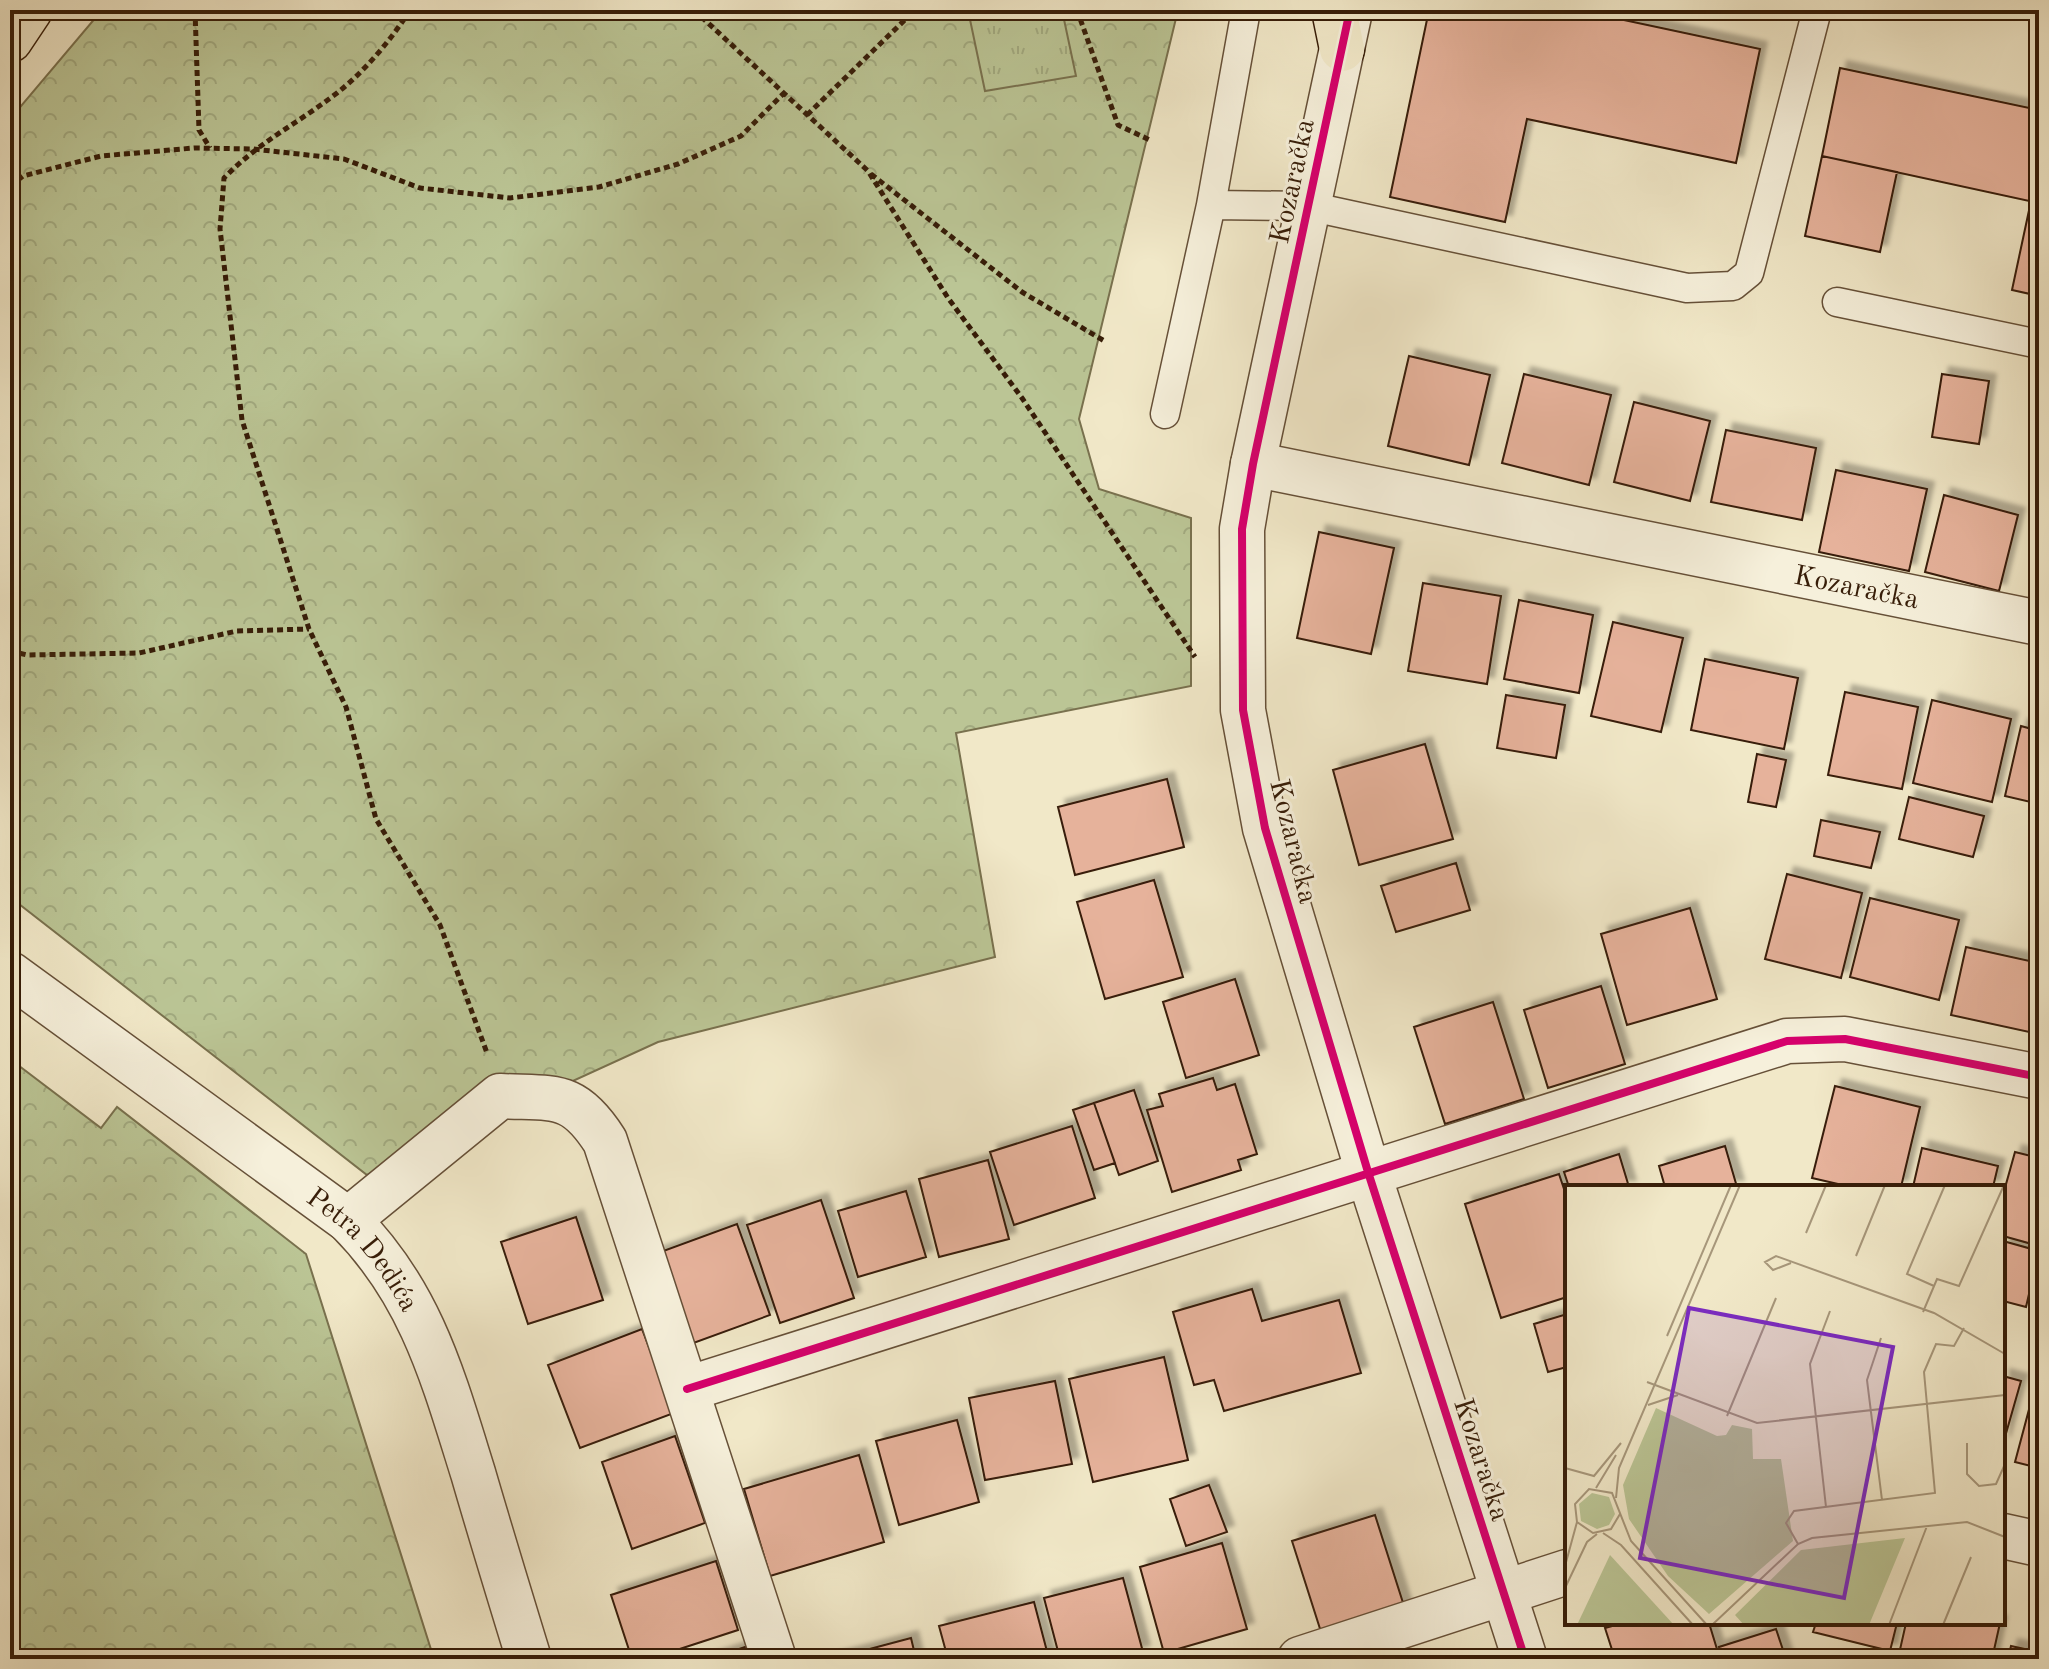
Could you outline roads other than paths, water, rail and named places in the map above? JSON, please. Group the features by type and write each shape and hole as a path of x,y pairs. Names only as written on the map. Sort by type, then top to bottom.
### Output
{"main road":[{"path":"10,40 30,10"}],"street":[{"name":"Kozaračka","path":"1342,23 1242,529 1240,607 1243,710 1265,828 1368,1172 1525,1659"},
{"name":"Kozaračka","path":"1253,464 2039,623"},
{"name":"Petra Dedića","path":"10,974 348,1220 389,1265 422,1322 450,1397 529,1659"},
{"path":"687,1389 1787,1041 1845,1039 2039,1077"},
{"path":"348,1220 500,1096 568,1100 591,1118 605,1141 774,1659"},
{"path":"2005,1536 2039,1544"},
{"path":"1300,1659 1565,1573"}],"lane":[{"path":"1165,414 1211,205 1246,10"},
{"path":"1211,205 1308,206 1687,288 1733,286 1749,273 1817,10"},
{"path":"1837,302 2039,344"}]}
